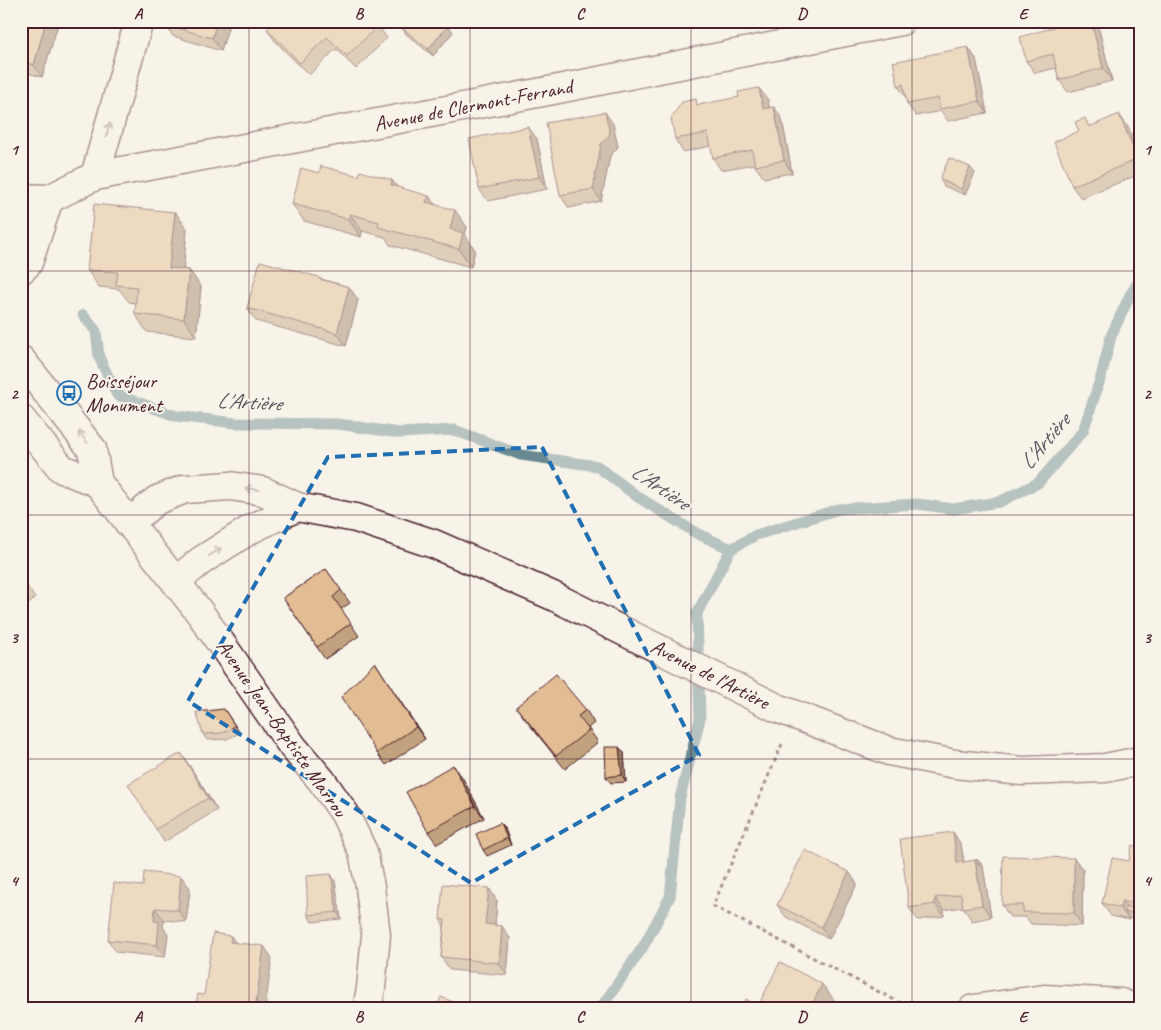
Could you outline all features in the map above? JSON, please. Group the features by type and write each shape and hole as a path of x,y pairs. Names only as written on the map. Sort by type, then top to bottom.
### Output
{"street":[{"path":"95,176 139,21"},
{"name":"Avenue de Clermont-Ferrand","path":"21,198 49,199 95,176 528,95 851,26 901,21"},
{"path":"21,270 28,263 49,199"},
{"path":"21,360 92,449 98,482"},
{"path":"21,420 62,469 98,482"},
{"name":"Avenue Jean-Baptiste Marrou","path":"98,482 200,613 293,747 322,780 345,814 363,852 376,935 367,1009"},
{"name":"Avenue de l'Artière","path":"129,523 157,500 185,489 230,486 263,491 297,507 356,518 434,544 553,596 795,715 889,751 954,764 1022,771 1105,768 1140,761"},
{"path":"176,581 202,560 251,528 297,507"},
{"path":"973,1009 1044,999 1121,1003 1135,1009"}],"path":[{"path":"795,715 713,906 912,1009"}],"highlighted area":[{"path":"542,447 699,755 471,883 188,701 328,457"}],"building":[{"path":"21,21 46,21 34,65 21,61"},
{"path":"165,21 217,21 212,38 164,24"},
{"path":"275,21 374,21 378,26 347,56 327,37 300,63 267,29"},
{"path":"407,21 443,21 448,26 428,49 402,28"},
{"path":"1069,21 1070,24 1078,21 1091,21 1103,68 1059,80 1053,54 1026,61 1020,37 1054,27 1053,23"},
{"path":"968,47 979,101 940,109 938,98 907,104 903,84 898,86 893,62"},
{"path":"759,88 763,109 774,107 784,160 755,166 752,150 713,158 708,133 675,139 671,118 682,102 696,99 697,105 739,97 738,92"},
{"path":"605,112 610,134 601,144 593,189 560,195 546,123"},
{"path":"1119,114 1138,159 1072,186 1054,142 1079,131 1075,122 1085,118 1089,127"},
{"path":"528,127 539,177 479,189 469,139"},
{"path":"949,158 970,167 961,189 940,179"},
{"path":"321,166 359,176 360,171 392,180 391,185 429,196 426,202 455,210 450,229 463,233 459,249 378,227 379,222 350,214 348,219 292,204 301,168 319,173"},
{"path":"94,204 175,212 169,268 189,270 184,319 135,314 137,287 116,285 118,272 87,270"},
{"path":"260,261 349,287 337,333 247,308"},
{"path":"326,569 341,590 333,597 351,623 317,647 283,598"},
{"path":"21,580 26,585 21,590"},
{"path":"375,662 416,727 377,753 341,697"},
{"path":"556,674 586,710 578,716 589,730 556,756 516,707"},
{"path":"224,709 235,726 223,733 203,734 196,712"},
{"path":"605,747 619,747 622,775 606,777"},
{"path":"181,753 208,798 156,829 128,784"},
{"path":"453,765 475,806 428,832 406,792"},
{"path":"500,823 507,838 483,850 476,834"},
{"path":"953,832 957,863 975,860 982,905 963,908 961,894 935,898 935,904 909,908 900,839"},
{"path":"1132,845 1140,847 1140,905 1122,901 1120,908 1102,903 1112,858 1129,861"},
{"path":"805,850 849,872 821,927 777,905"},
{"path":"1003,856 1074,858 1074,913 1023,912 1023,905 1002,905"},
{"path":"144,872 181,876 178,910 155,908 154,921 159,922 157,945 108,940 114,883 143,886"},
{"path":"331,874 337,912 308,915 306,876"},
{"path":"443,884 489,888 485,924 502,926 499,963 441,957 445,920 440,919"},
{"path":"1126,907 1140,910 1140,915 1125,912"},
{"path":"213,933 231,936 230,942 264,946 255,1009 195,1009 198,994 204,995"},
{"path":"780,962 822,984 810,1009 741,1009 746,999 758,1006"},
{"path":"441,997 470,1009 436,1009"}],"waterway":[{"name":"L'Artière","path":"731,549 756,535 839,509 918,504 953,509 999,502 1038,483 1083,431 1101,377 1111,336 1130,295 1140,280"},
{"name":"L'Artière","path":"83,315 96,331 99,357 117,395 176,416 236,423 338,424 399,433 454,430 521,455 597,466 638,497 696,533 731,549"},
{"path":"600,1009 643,947 670,897 680,798 700,719 697,613 731,549"}],"place":[{"name":"Boisséjour Monument","path":"69,393"}]}
